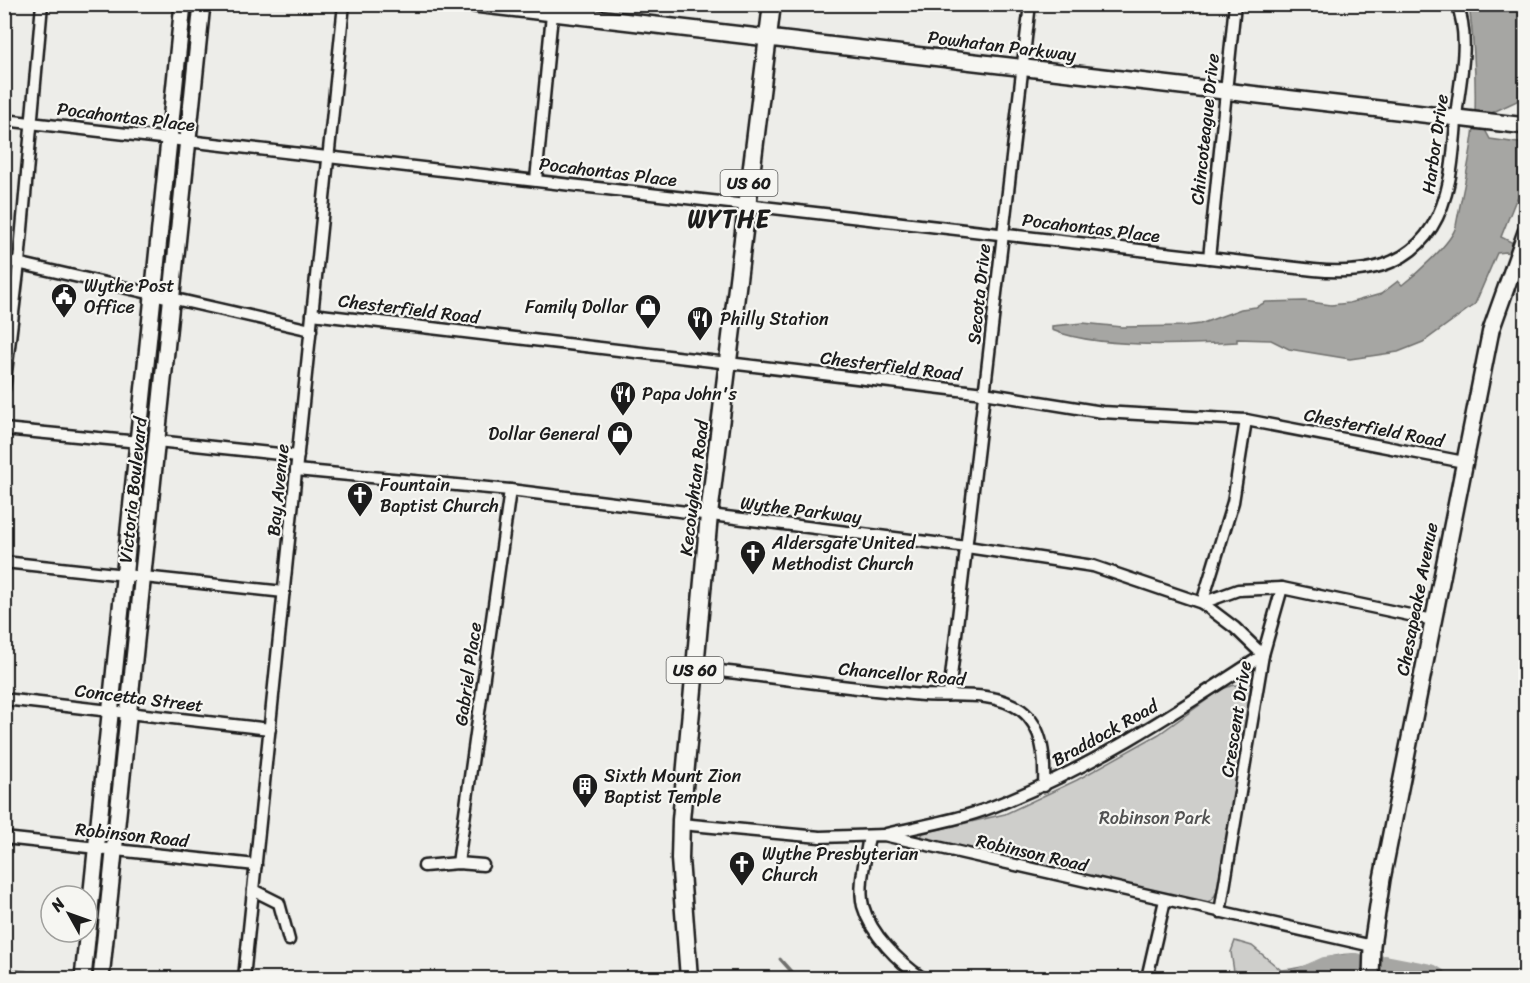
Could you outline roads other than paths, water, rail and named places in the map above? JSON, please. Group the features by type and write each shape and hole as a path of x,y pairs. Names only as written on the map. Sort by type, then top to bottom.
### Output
{"main road":[{"name":"Victoria Boulevard","path":"83,978 183,4"},
{"name":"Victoria Boulevard","path":"101,978 202,4"},
{"name":"Powhatan Parkway","path":"475,4 552,9 768,38 1526,126"},
{"name":"Kecoughtan Road","path":"689,978 680,859 681,824 710,515 772,4"},
{"name":"Chesapeake Avenue","path":"1371,978 1372,946 1382,879 1491,330 1523,237"}],"street":[{"path":"4,389 19,263 42,4"},
{"name":"Bay Avenue","path":"244,978 344,4"},
{"name":"Secota Drive","path":"949,694 1030,4"},
{"name":"Chincoteague Drive","path":"1209,258 1235,4"},
{"name":"Harbor Drive","path":"1209,258 1355,272 1379,268 1401,258 1426,236 1441,209 1450,180 1464,44 1457,4"},
{"path":"536,180 552,9"},
{"name":"Pocahontas Place","path":"4,120 1209,258"},
{"path":"4,260 311,330"},
{"name":"Chesterfield Road","path":"312,314 984,393 1102,412 1246,420 1464,462"},
{"path":"1202,603 1233,502 1246,420"},
{"path":"4,429 139,442"},
{"path":"157,441 298,456"},
{"name":"Wythe Parkway","path":"296,470 510,490 967,547 1094,566 1202,603"},
{"name":"Gabriel Place","path":"458,863 510,490"},
{"path":"4,562 284,592"},
{"path":"1202,603 1238,590 1282,588 1433,620"},
{"path":"1263,655 1282,588"},
{"name":"Crescent Drive","path":"1202,603 1235,628 1263,655 1220,912"},
{"name":"Braddock Road","path":"884,835 989,808 1044,786 1088,765 1144,733 1263,655"},
{"name":"Chancellor Road","path":"696,668 925,695 949,694 989,698 1006,703 1022,711 1040,739 1045,764 1044,786"},
{"name":"Concetta Street","path":"4,699 270,729"},
{"name":"Robinson Road","path":"681,824 820,837 884,835 1372,946"},
{"path":"869,836 863,877 863,906 875,932 922,978"},
{"name":"Robinson Road","path":"4,838 256,865"},
{"path":"424,866 458,863 483,865"},
{"path":"253,890 279,903 289,940"},
{"path":"1147,978 1165,900"},
{"path":"4,976 25,978"}],"waterway":[{"path":"780,959 797,978"},
{"path":"1298,978 1325,966 1357,962"},
{"path":"1385,964 1431,973 1439,978"}],"place":[{"name":"Wythe Post Office","path":"64,319"},
{"name":"Family Dollar","path":"648,330"},
{"name":"Philly Station","path":"700,342"},
{"name":"Papa John's","path":"623,417"},
{"name":"Dollar General","path":"620,457"},
{"name":"Fountain Baptist Church","path":"360,518"},
{"name":"Aldersgate United Methodist Church","path":"753,576"},
{"name":"Sixth Mount Zion Baptist Temple","path":"585,809"},
{"name":"Wythe Presbyterian Church","path":"742,887"}],"district":[{"name":"WYTHE","path":"729,219"}],"park label":[{"name":"Robinson Park","path":"1155,818"}]}
